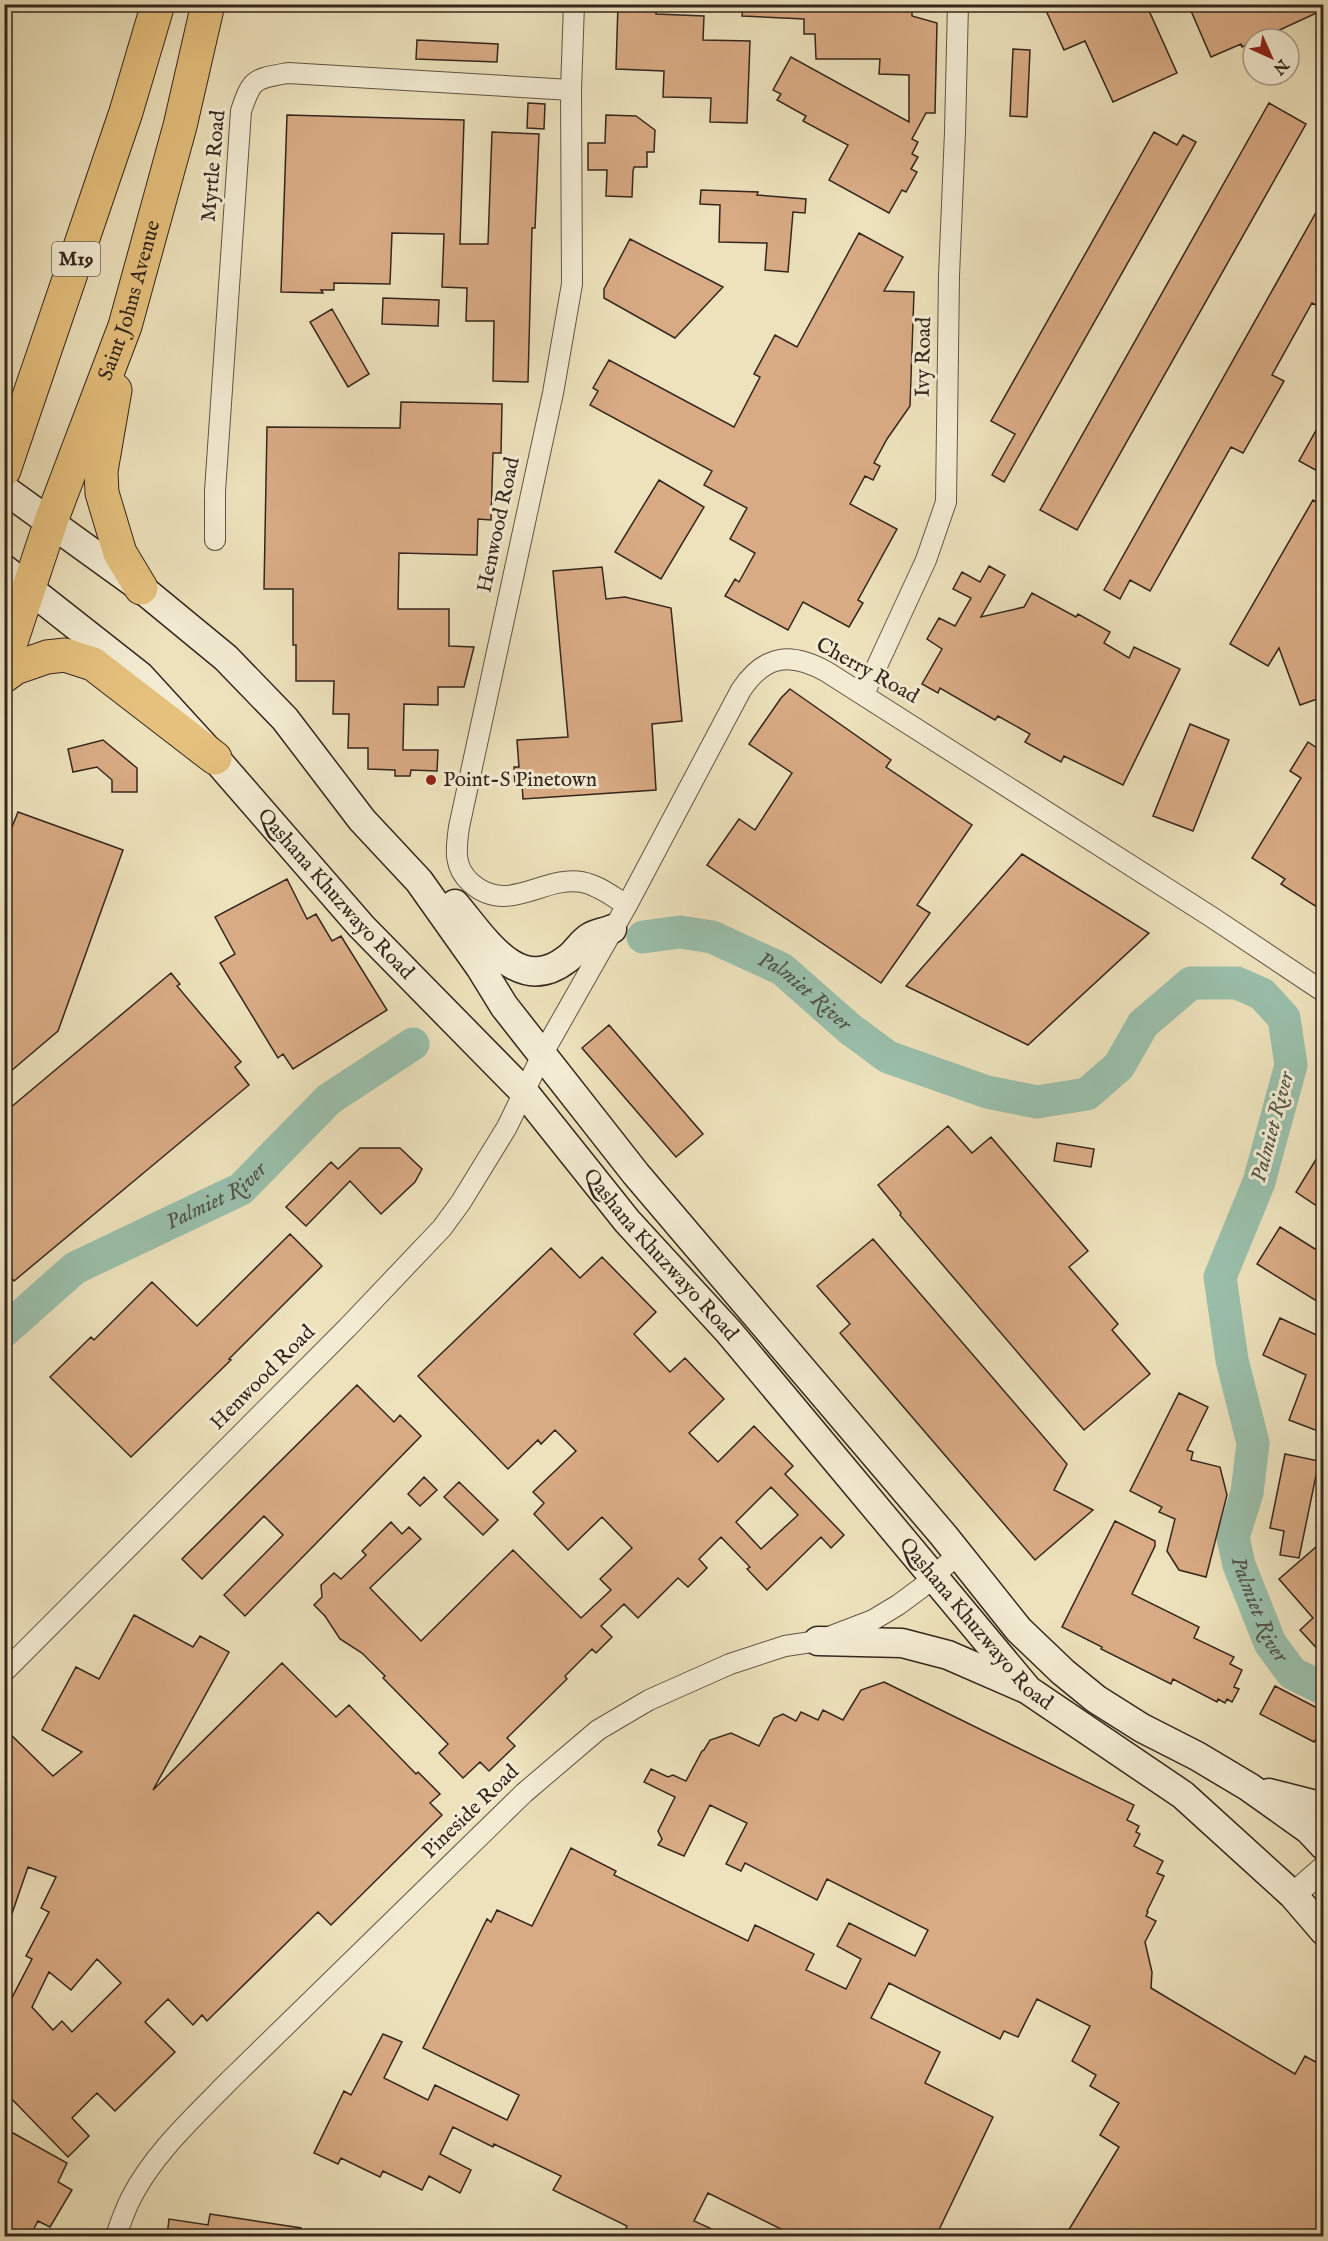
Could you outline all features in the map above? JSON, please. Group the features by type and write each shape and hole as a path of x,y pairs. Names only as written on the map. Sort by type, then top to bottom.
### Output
{"highway":[{"name":"M19","path":"4,470 126,112 158,4"},
{"name":"Saint Johns Avenue","path":"4,663 17,579 51,521 125,326 180,126 208,4"},
{"path":"125,326 101,471 102,493 120,553 141,588"},
{"path":"4,676 15,668 46,657 65,655 93,663 215,758"}],"main road":[{"name":"Qashana Khuzwayo Road","path":"4,489 141,588 226,658 285,719 362,820 419,881 480,967 504,1006 636,1174 958,1554 1019,1630 1063,1672 1096,1699 1142,1728 1197,1756 1249,1787 1308,1830 1323,1846"},
{"name":"Qashana Khuzwayo Road","path":"17,579 140,676 215,758 361,926 524,1092 627,1221 729,1332 1029,1690 1183,1795 1293,1894 1323,1931"},
{"path":"419,881 447,895 502,959 527,972 555,967 569,958 590,937 612,929"},
{"path":"818,1641 902,1643 948,1655 1029,1690"},
{"path":"1249,1787 1323,1808"}],"street":[{"name":"Henwood Road","path":"574,4 571,90 572,284 553,393 455,852 457,863 464,875 490,895 505,897 568,881 595,886 627,905"},
{"name":"Ivy Road","path":"864,694 926,560 945,502 957,4"},
{"name":"Myrtle Road","path":"215,540 216,481 240,123 241,111 249,88 263,77 288,73 571,90"},
{"name":"Cherry Road","path":"524,1092 543,1053 627,905 741,690 760,667 784,659 806,661 864,694 1210,916 1323,992"},
{"name":"Henwood Road","path":"4,1672 354,1320 442,1228 462,1202 507,1127 524,1092"},
{"name":"Pineside Road","path":"116,2236 132,2197 163,2151 184,2127 229,2080 524,1793 598,1730 649,1700 730,1664 785,1646 818,1641 873,1620 898,1605 958,1554"},
{"path":"1293,1894 1323,1868"}],"building":[{"path":"618,4 656,4 656,14 704,16 703,40 750,41 747,123 710,122 711,98 663,97 664,71 616,69"},
{"path":"743,4 912,4 912,16 937,23 935,113 926,113 912,139 918,142 912,154 918,157 911,169 917,172 906,192 902,190 889,213 829,180 848,145 803,121 806,116 777,100 781,94 773,90 791,57 909,122 909,75 879,74 880,59 816,59 815,34 804,34 804,19 742,16"},
{"path":"1043,4 1146,4 1177,73 1113,102 1085,41 1064,50"},
{"path":"1188,4 1210,4 1212,10 1224,4 1323,4 1323,10 1286,27 1241,27 1241,44 1211,57"},
{"path":"417,40 498,44 497,62 416,59"},
{"path":"1013,49 1030,50 1027,117 1010,116"},
{"path":"528,103 545,104 544,129 527,128"},
{"path":"1269,103 1306,124 1077,530 1040,510"},
{"path":"287,115 464,120 460,244 488,244 492,132 539,134 535,228 532,228 528,382 493,381 494,321 466,321 467,288 442,287 444,234 392,233 390,284 334,283 334,290 321,290 323,293 281,292"},
{"path":"606,115 636,116 655,130 654,152 647,152 647,167 634,167 632,197 606,196 607,170 588,170 588,143 605,143"},
{"path":"1154,132 1177,145 1183,135 1196,142 1004,482 992,475 1015,434 991,421"},
{"path":"701,190 758,192 757,195 806,199 805,213 793,212 788,272 765,270 767,243 719,242 720,205 700,204"},
{"path":"1323,200 1323,309 1312,303 1272,375 1284,381 1243,453 1231,447 1150,591 1130,580 1120,599 1104,590"},
{"path":"859,233 903,257 884,291 914,292 910,406 887,439 874,463 880,466 873,480 865,476 850,504 897,529 858,600 863,603 849,627 803,602 788,630 725,596 735,579 739,582 755,553 730,539 747,508 704,485 712,471 590,405 598,391 593,388 609,360 734,427 760,377 754,374 775,335 797,347"},
{"path":"630,239 723,287 675,338 604,298 604,289"},
{"path":"383,298 439,300 438,326 382,324"},
{"path":"332,309 369,374 348,387 310,322"},
{"path":"401,402 502,404 501,453 493,453 491,520 478,519 477,555 399,553 398,609 449,609 449,646 474,647 464,687 438,687 438,705 404,704 403,750 438,750 437,771 411,770 410,776 395,776 395,770 368,769 368,748 348,748 349,714 333,714 334,681 296,681 296,645 293,645 293,589 264,589 267,427 400,428"},
{"path":"1323,418 1323,474 1299,461"},
{"path":"659,480 704,507 661,579 615,552"},
{"path":"1313,500 1323,506 1323,697 1300,705 1279,648 1268,666 1230,644"},
{"path":"989,566 1005,575 981,617 1024,607 1032,593 1110,632 1104,643 1129,658 1134,647 1180,669 1123,785 1064,756 1061,762 1025,742 1030,734 998,716 995,720 940,688 938,693 922,684 942,649 927,639 939,618 955,626 971,598 953,589 962,572 980,582"},
{"path":"602,567 606,599 625,597 671,608 682,721 652,724 656,790 523,799 522,784 515,785 514,767 519,767 517,740 568,737 553,571"},
{"path":"790,689 891,760 886,767 972,825 917,905 930,913 881,983 707,865 739,819 755,830 792,773 749,744 781,698"},
{"path":"1190,724 1229,740 1193,831 1153,816"},
{"path":"103,740 137,768 137,792 112,792 112,780 97,767 73,772 68,749"},
{"path":"1308,742 1323,752 1323,911 1281,884 1285,879 1252,858 1301,778 1290,771"},
{"path":"18,812 123,850 58,1031 4,1077 4,847"},
{"path":"1022,854 1149,933 1028,1045 906,986"},
{"path":"287,879 307,919 316,914 332,941 341,936 387,1010 293,1069 283,1054 278,1058 220,963 235,954 215,917"},
{"path":"171,973 180,984 177,986 241,1062 235,1067 249,1085 14,1281 4,1269 4,1113"},
{"path":"609,1025 703,1134 676,1157 582,1048"},
{"path":"948,1126 972,1153 991,1137 1088,1251 1069,1267 1118,1324 1112,1330 1150,1374 1084,1430 900,1215 901,1213 878,1185"},
{"path":"1057,1143 1094,1149 1091,1167 1054,1161"},
{"path":"360,1148 400,1148 422,1169 415,1182 381,1214 350,1181 306,1226 286,1207 331,1162 338,1169"},
{"path":"1323,1148 1323,1210 1296,1192"},
{"path":"1280,1227 1323,1254 1323,1305 1257,1264"},
{"path":"290,1234 322,1266 229,1359 231,1360 131,1457 50,1377 91,1337 94,1340 152,1282 197,1326"},
{"path":"873,1239 1067,1464 1054,1490 1093,1510 1035,1560 840,1333 850,1324 817,1286"},
{"path":"551,1248 580,1278 602,1257 656,1312 634,1334 670,1372 685,1358 724,1399 689,1433 718,1462 754,1426 793,1466 785,1474 844,1535 831,1548 821,1537 767,1590 747,1569 750,1567 721,1537 699,1559 707,1568 688,1587 678,1578 638,1618 624,1604 601,1626 612,1637 596,1653 592,1649 565,1676 567,1679 507,1738 515,1746 489,1771 480,1762 463,1778 439,1753 448,1744 383,1678 385,1676 362,1653 340,1639 325,1616 314,1605 322,1597 321,1585 334,1573 341,1579 366,1555 362,1551 391,1522 402,1534 409,1527 421,1539 370,1588 421,1641 513,1550 581,1618 611,1590 600,1579 632,1548 602,1517 568,1550 534,1514 544,1503 533,1492 576,1451 555,1430 541,1444 538,1440 508,1469 418,1376","holes":["771,1487 798,1515 761,1549 736,1522"]},
{"path":"1280,1318 1323,1338 1323,1433 1289,1420 1306,1375 1263,1355"},
{"path":"357,1385 394,1422 400,1415 421,1436 245,1616 224,1595 283,1535 264,1516 202,1579 182,1559"},
{"path":"1179,1393 1208,1407 1187,1450 1193,1452 1191,1460 1220,1467 1227,1495 1206,1577 1179,1570 1167,1551 1175,1519 1159,1512 1162,1507 1130,1491"},
{"path":"1285,1454 1319,1461 1299,1558 1280,1555 1284,1531 1270,1528"},
{"path":"424,1477 437,1490 420,1506 408,1494"},
{"path":"459,1482 498,1520 483,1535 444,1497"},
{"path":"1115,1521 1155,1541 1155,1546 1132,1594 1199,1627 1194,1638 1234,1657 1230,1664 1242,1670 1234,1687 1239,1689 1232,1702 1227,1699 1225,1703 1218,1699 1217,1702 1173,1679 1171,1684 1062,1627"},
{"path":"1323,1541 1323,1655 1300,1630 1313,1618 1279,1579"},
{"path":"134,1615 193,1647 200,1636 229,1652 153,1790 282,1663 336,1717 349,1705 416,1774 418,1772 440,1794 430,1803 442,1815 331,1925 318,1912 207,2021 202,2015 193,2025 168,1999 145,2022 175,2052 115,2111 97,2093 72,2118 89,2136 68,2157 4,2091 4,2013 32,1959 26,1956 49,1912 41,1908 56,1877 28,1867 7,1928 4,1928 4,1728 53,1776 82,1752 42,1730 76,1667 99,1679","holes":["97,1959 121,1983 72,2032 62,2021 53,2030 32,2007 49,1972 71,1990"]},
{"path":"884,1682 1134,1805 1127,1820 1139,1826 1136,1832 1140,1834 1134,1846 1163,1861 1157,1873 1164,1876 1146,1916 1156,1921 1145,1942 1152,1972 1151,1988 1295,2074 1305,2056 1323,2066 1323,2236 1065,2236 1119,2147 1100,2135 1119,2103 1090,2086 1096,2075 1072,2061 1090,2026 1037,1999 1018,2037 1004,2031 1000,2039 889,1983 871,2018 940,2052 925,2083 993,2117 936,2236 795,2236 708,2193 694,2221 727,2236 622,2236 627,2226 553,2190 561,2176 453,2127 440,2154 471,2170 460,2193 429,2176 422,2190 383,2171 380,2177 341,2158 338,2164 314,2153 344,2091 351,2095 383,2034 402,2042 384,2078 428,2100 435,2085 507,2120 519,2095 423,2048 487,1919 491,1922 497,1910 532,1926 571,1848 616,1871 614,1875 748,1941 755,1925 814,1954 806,1970 846,1989 861,1959 837,1946 849,1923 915,1956 928,1930 827,1879 817,1900 745,1863 741,1871 726,1864 747,1823 710,1805 684,1856 658,1845 662,1839 658,1831 675,1797 644,1782 651,1769 668,1777 673,1775 686,1781 710,1740 731,1733 759,1746 774,1718 783,1714 796,1721 801,1712 818,1720 823,1710 843,1720 861,1690"},
{"path":"1275,1686 1323,1711 1323,1743 1316,1739 1314,1742 1260,1714"},
{"path":"4,2128 67,2163 58,2182 72,2190 50,2227 38,2221 30,2236 4,2236"},
{"path":"210,2214 301,2228 300,2236 167,2236 169,2219 208,2225"}],"waterway":[{"name":"Palmiet River","path":"643,937 680,932 712,937 782,969 850,1029 888,1057 987,1092 1037,1102 1087,1094 1119,1066 1143,1024 1191,983 1237,983 1262,994 1284,1018 1291,1065 1259,1182 1220,1277 1232,1360 1253,1443 1247,1493 1233,1537 1239,1565 1270,1643 1292,1673 1324,1689"},
{"name":"Palmiet River","path":"4,1331 75,1268 241,1189 329,1099 413,1044"}],"place":[{"name":"Point-S Pinetown","path":"431,780"}]}
